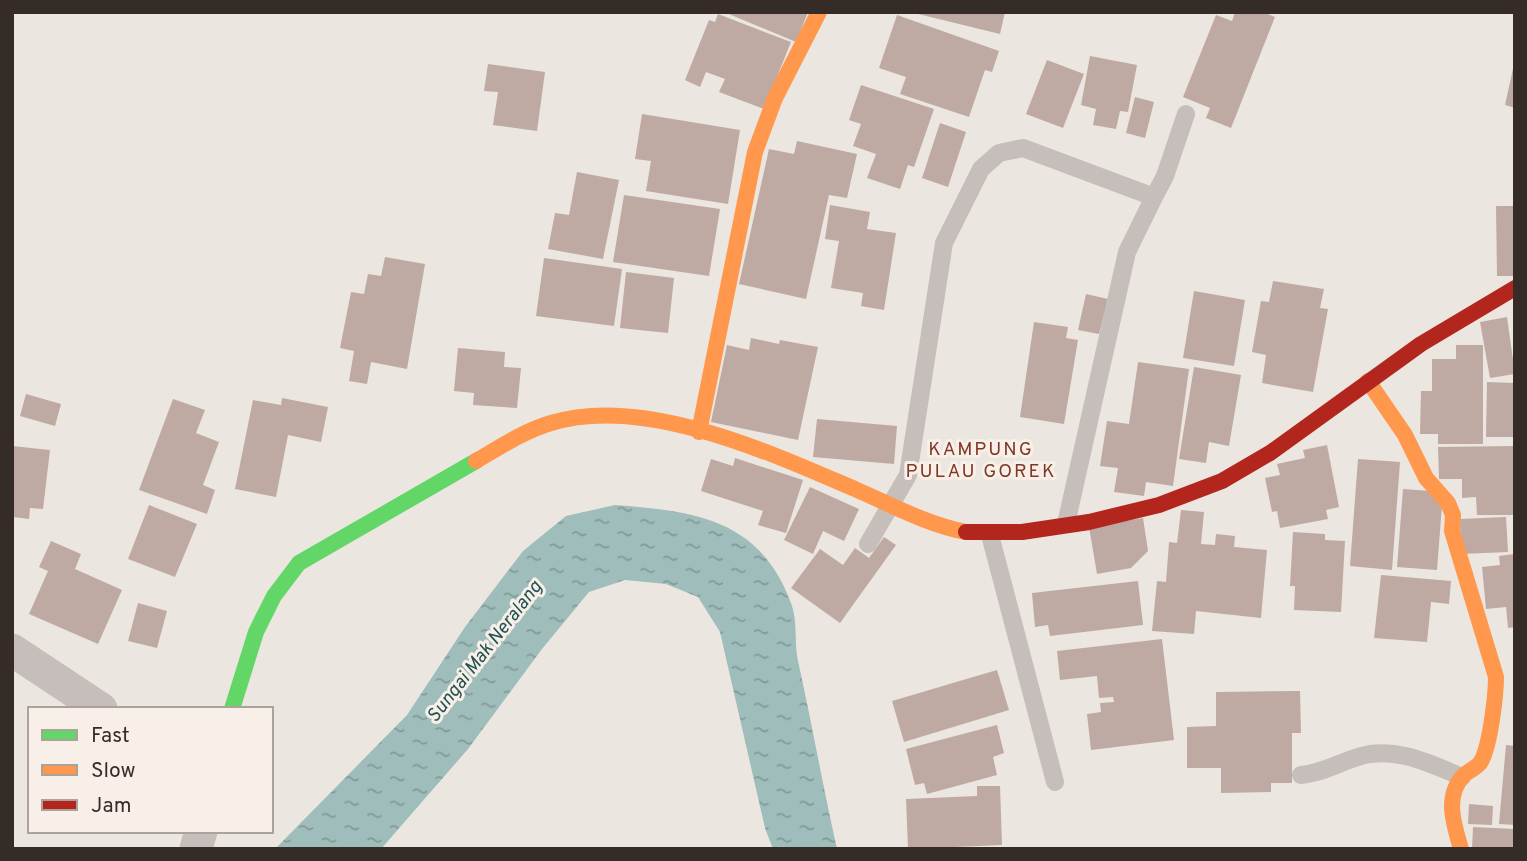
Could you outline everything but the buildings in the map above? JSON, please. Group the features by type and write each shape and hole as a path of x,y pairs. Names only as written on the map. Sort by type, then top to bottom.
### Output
{"street":[{"path":"699,432 755,152 775,98 819,12"},
{"path":"233,707 245,660 261,617 278,587 299,563 334,540 518,437 555,422 634,419 699,432 785,459 943,525 990,535 1066,524 1152,507 1198,493 1267,455 1368,381 1515,288"},
{"path":"1368,381 1405,435 1426,478 1448,503 1453,515 1452,531 1496,677 1496,701 1481,762 1462,777 1454,794 1451,813 1461,849"},
{"path":"12,650 97,707"}],"lane":[{"path":"1066,524 1127,252 1165,176 1186,114"},
{"path":"868,544 908,475 944,243 981,169 999,153 1023,148 1154,197"},
{"path":"990,535 1055,782"},
{"path":"1301,775 1325,771 1358,757 1378,753 1425,761 1462,777"}],"water":[{"name":"Sungai Mak Neralang","path":"615,505 672,511 698,516 721,525 743,537 762,553 778,575 793,610 798,661 837,849 773,849 765,828 720,632 698,597 666,584 625,580 589,592 542,649 468,749 381,849 275,849 407,715 465,627 523,551 566,516"}],"traffic: fast":[{"path":"233,707 256,632 274,596 299,563 476,461"}],"traffic: slow":[{"path":"699,432 755,152 775,98 819,12"},
{"path":"1368,381 1405,435 1426,478 1448,503 1453,515 1452,531 1496,677 1492,721 1484,756 1457,784 1452,802 1461,849"},
{"path":"476,461 541,426 587,416 626,416 667,422 748,445 924,520 966,532"}],"traffic: jam":[{"path":"966,532 1022,532 1089,522 1159,505 1222,481 1270,453 1421,344 1515,288"}],"district":[{"name":"KAMPUNG PULAU GOREK","path":"981,461"}]}
